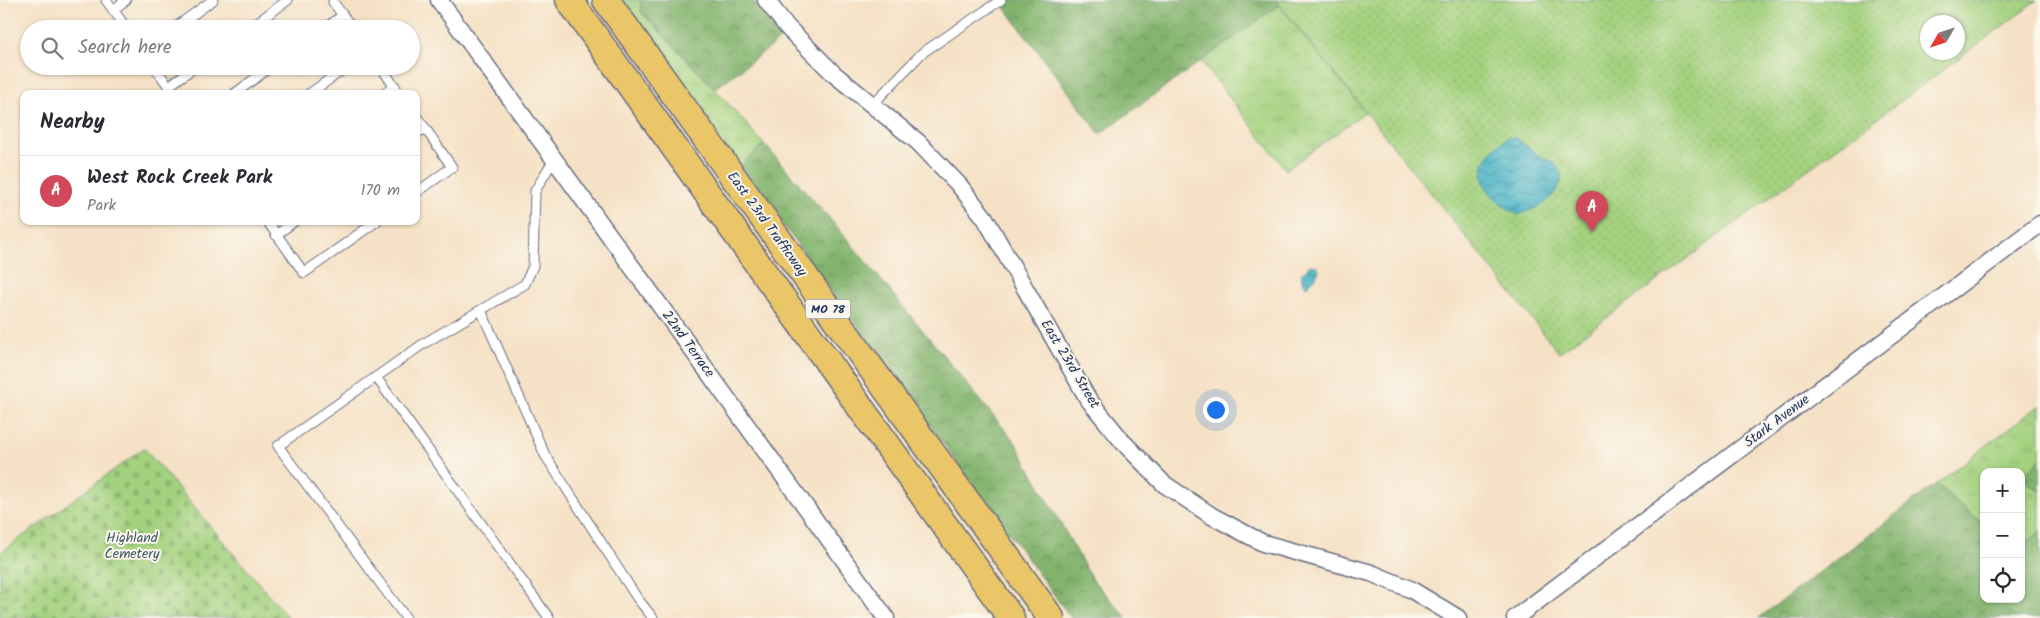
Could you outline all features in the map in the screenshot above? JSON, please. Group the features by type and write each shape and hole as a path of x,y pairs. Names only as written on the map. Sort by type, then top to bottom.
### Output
{"main road":[{"name":"MO 78","path":"570,0 1010,618"},
{"name":"East 23rd Trafficway","path":"606,0 1051,618"}],"street":[{"name":"22nd Terrace","path":"439,0 886,618"},
{"name":"East 23rd Street","path":"766,0 787,27 827,67 918,142 959,185 985,218 1088,400 1123,442 1164,484 1212,516 1263,543 1371,573 1410,589 1458,618"},
{"name":"Stark Avenue","path":"1515,618 2040,224"}],"lane":[{"path":"106,0 120,20"},
{"path":"113,10 126,0"},
{"path":"185,20 213,0"},
{"path":"260,20 288,0"},
{"path":"872,105 922,53 1000,0"},
{"path":"334,1 347,20"},
{"path":"336,20 343,15"},
{"path":"160,75 171,90 187,75"},
{"path":"239,90 260,75"},
{"path":"315,90 335,75"},
{"path":"386,75 397,90"},
{"path":"420,121 452,168 420,190"},
{"path":"420,131 425,128"},
{"path":"406,618 278,446 423,344 525,284 532,266 535,191 554,159"},
{"path":"270,225 304,274 371,225"},
{"path":"276,235 290,225"},
{"path":"481,310 545,454 637,598 653,618"},
{"path":"376,377 549,618"}],"green space":[{"path":"623,0 640,0 642,13 715,89 764,144 740,166"},
{"path":"640,0 753,0 782,38 715,89 642,12"},
{"path":"999,0 1276,0 1279,5 1100,134"},
{"path":"1276,0 2038,0 1965,54 1965,15 1920,15 1920,60 1957,60 1559,353"},
{"path":"1279,5 1365,112 1286,170 1201,61"},
{"path":"764,144 838,228 1015,442 1092,579 1127,618 1071,618 740,166"},
{"path":"2040,405 2040,459 2025,475 2025,468 1980,468 1980,522 1936,484"},
{"name":"Highland Cemetery","path":"144,448 288,618 0,618 0,553"},
{"path":"2040,459 2040,491 2025,480 2025,475"},
{"path":"2025,480 2040,491 2040,532 2025,544"},
{"path":"1936,484 1980,522 1980,603 2025,603 2025,544 2040,532 2040,618 1759,618"}],"water":[{"path":"1508,137 1516,138 1541,157 1553,162 1560,172 1562,180 1554,194 1545,203 1518,215 1494,197 1483,179 1483,169 1487,159 1495,148"},
{"path":"1310,265 1317,266 1319,270 1315,278 1307,286 1303,284 1301,274"}],"place":[{"name":"West Rock Creek Park","path":"1592,232"}]}
